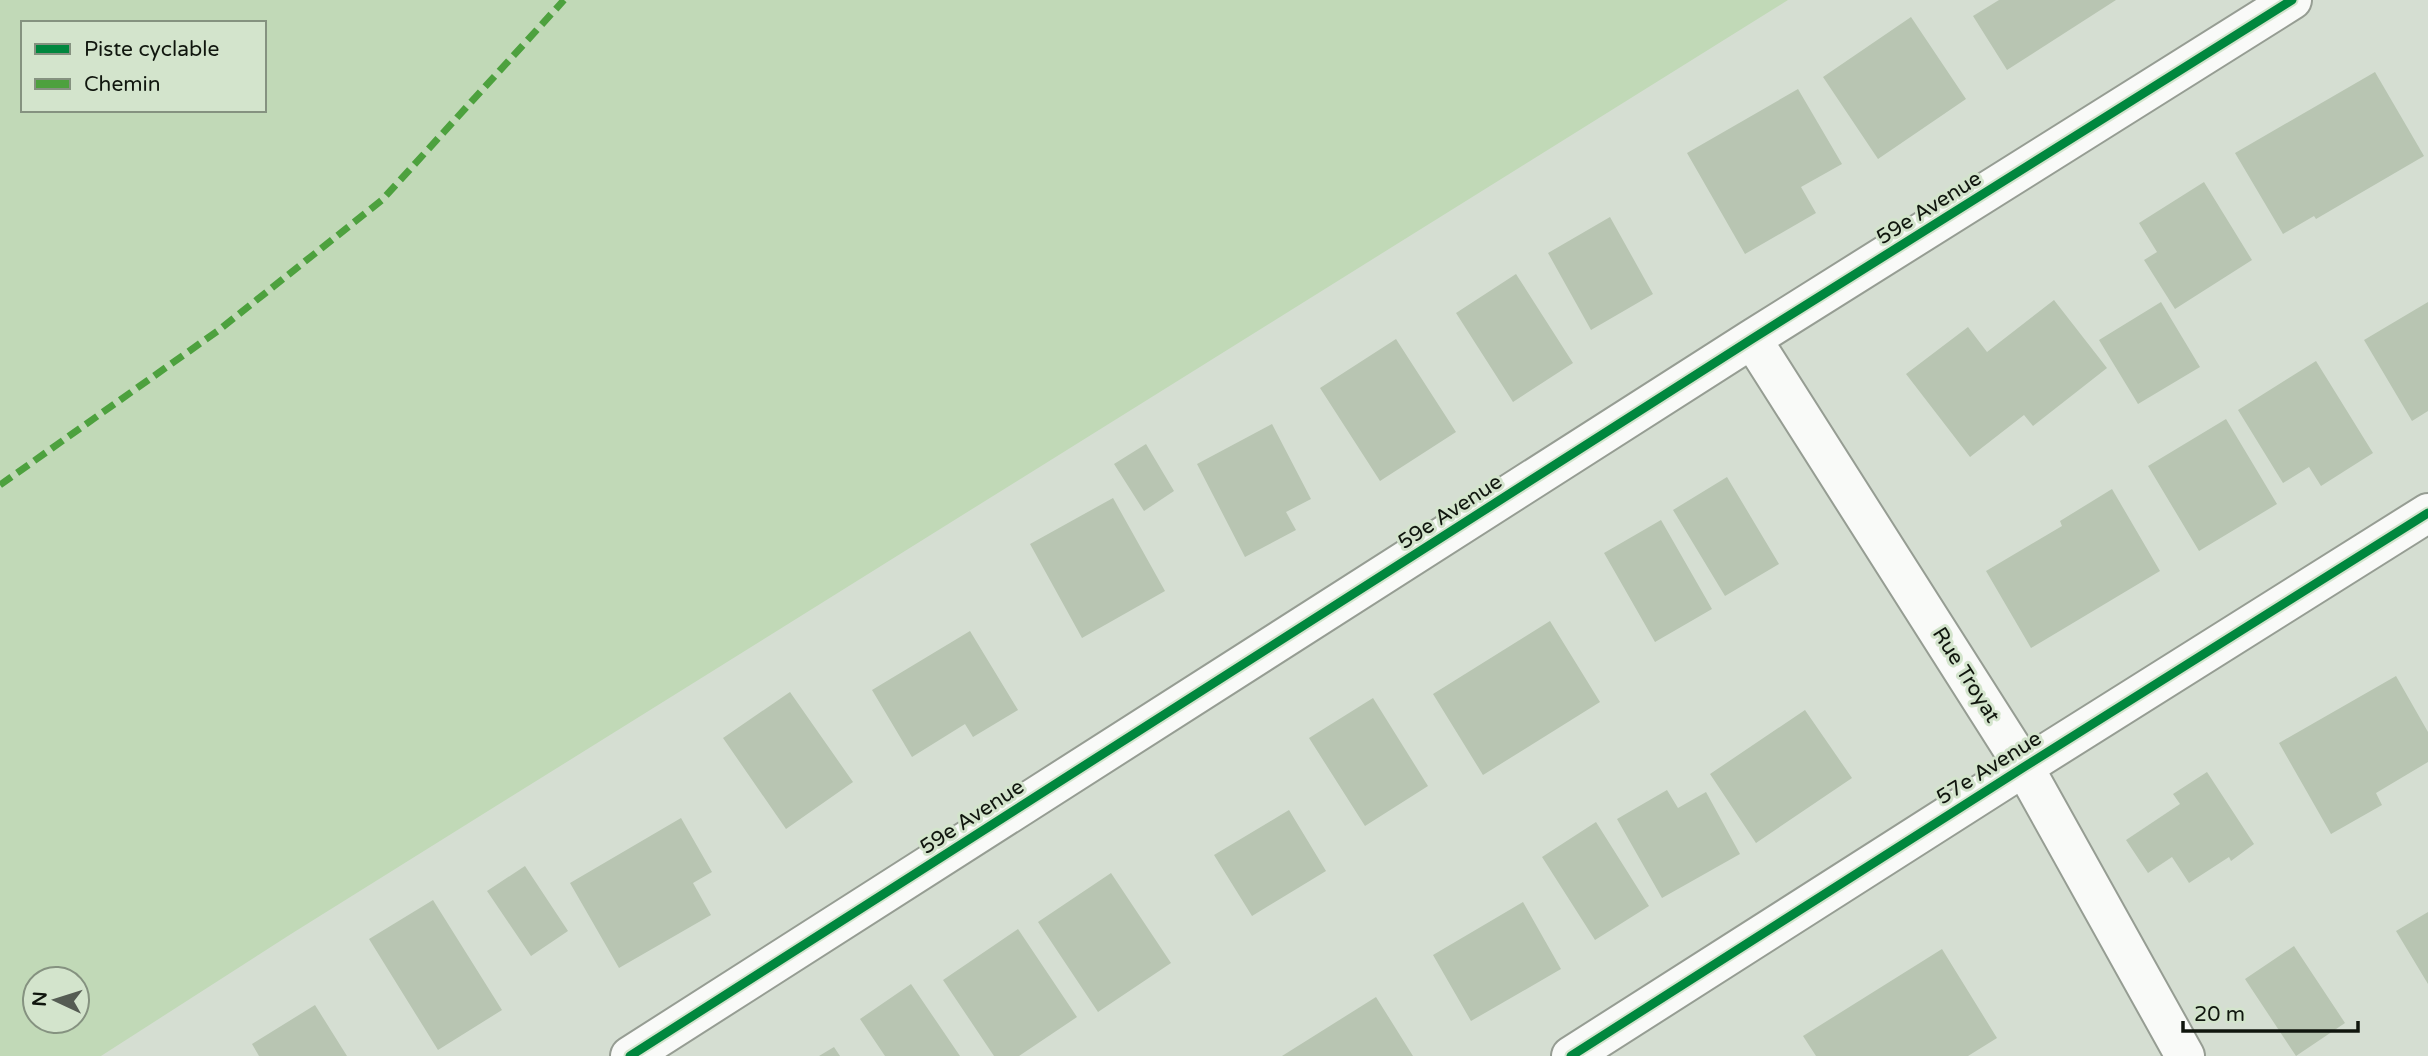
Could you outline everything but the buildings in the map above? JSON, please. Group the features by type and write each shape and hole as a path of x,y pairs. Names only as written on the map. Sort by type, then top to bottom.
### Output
{"street":[{"name":"59e Avenue","path":"630,1056 1752,340 2292,0"},
{"name":"Rue Troyat","path":"1752,340 2024,767 2185,1056"},
{"name":"57e Avenue","path":"1571,1056 2428,513"}],"green space":[{"path":"0,0 1788,0 291,934 101,1056 0,1056"}],"marked path":[{"path":"0,485 219,330 382,200 564,0"}],"cycle path":[{"path":"630,1056 1752,339 2292,0"},
{"path":"1571,1056 2428,513"}]}
